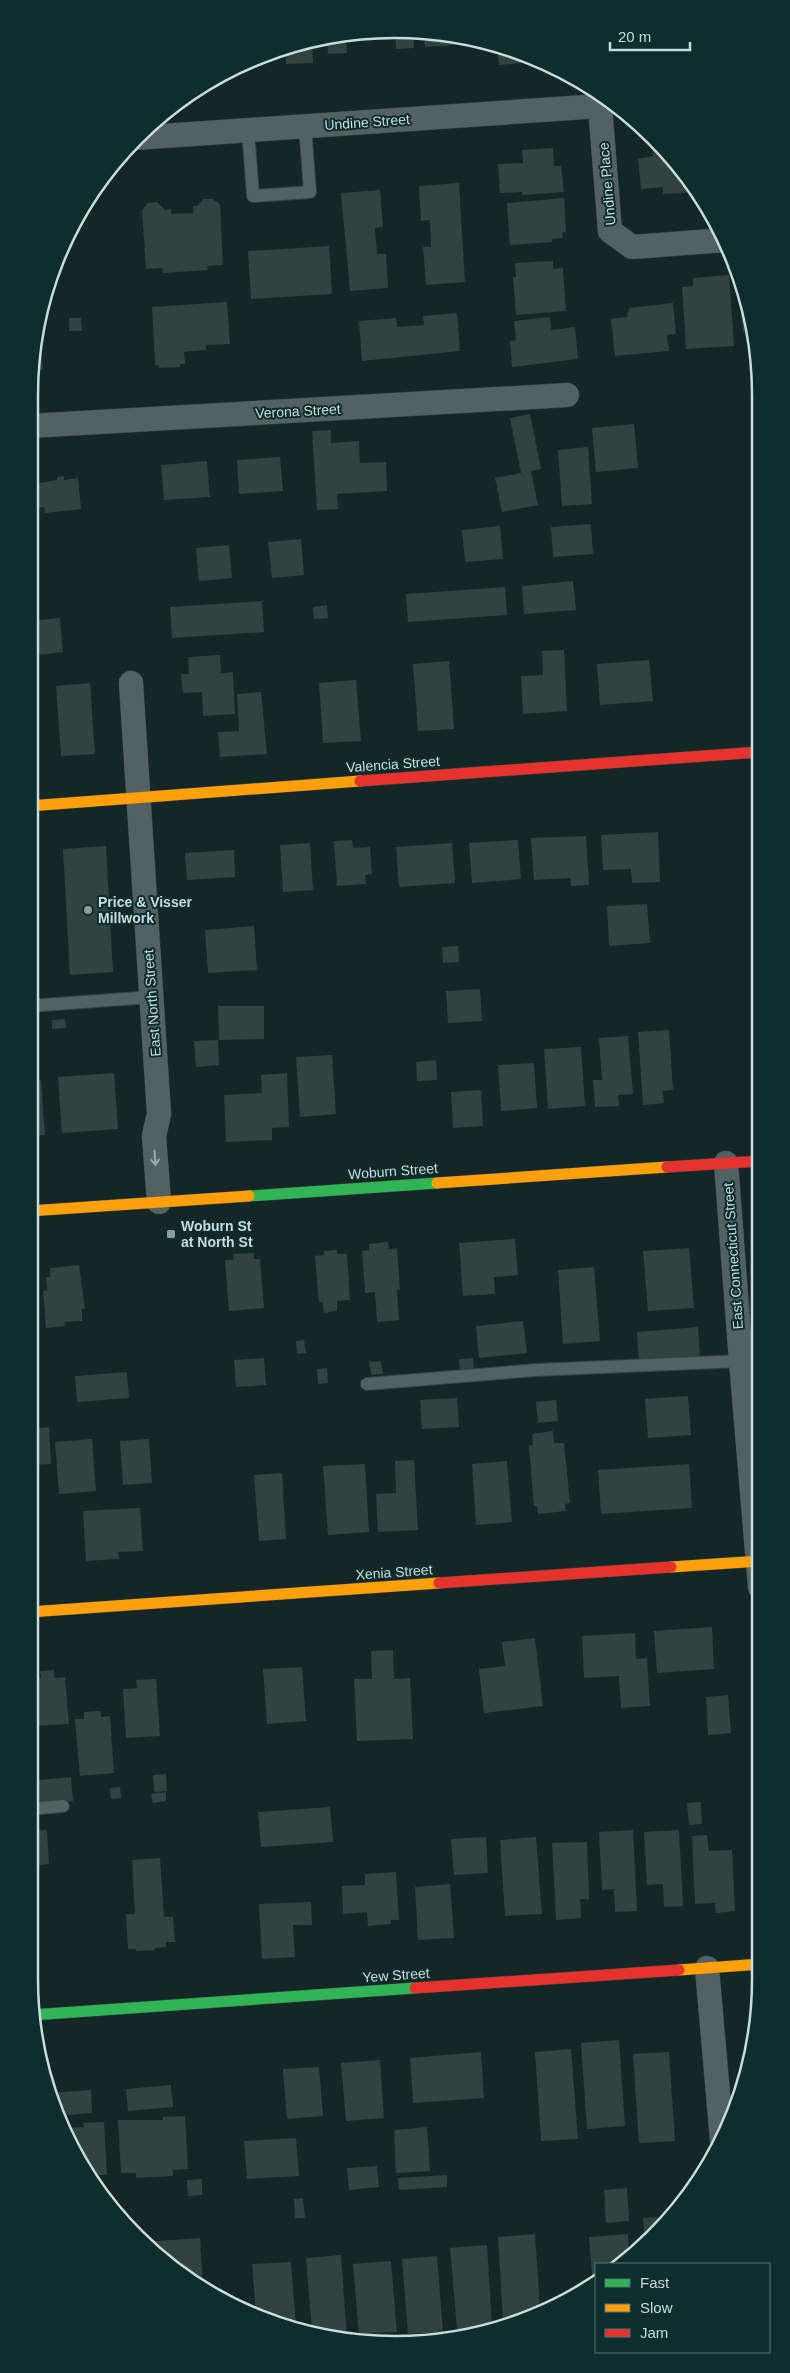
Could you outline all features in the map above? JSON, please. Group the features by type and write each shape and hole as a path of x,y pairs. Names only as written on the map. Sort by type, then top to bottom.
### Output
{"street":[{"name":"Undine Street","path":"147,137 305,126 597,100"},
{"name":"Undine Place","path":"600,102 610,231 632,247 718,241"},
{"name":"Verona Street","path":"38,425 567,395"},
{"name":"East North Street","path":"131,683 159,1114 154,1136 159,1202"},
{"name":"Valencia Street","path":"38,805 752,753"},
{"name":"Woburn Street","path":"38,1210 752,1161"},
{"name":"East Connecticut Street","path":"726,1163 740,1361 752,1481"},
{"name":"Xenia Street","path":"38,1611 752,1562"},
{"name":"Yew Street","path":"40,2014 752,1965"},
{"path":"707,1968 721,2125"}],"lane":[{"path":"248,130 253,196 310,192 305,126"},
{"path":"38,1005 151,997"},
{"path":"367,1384 536,1370 740,1361"},
{"path":"38,1808 64,1806"}],"building":[{"path":"395,38 413,38 414,48 396,49"},
{"path":"424,39 454,43 454,45 425,47"},
{"path":"346,41 347,53 328,54 327,44"},
{"path":"312,47 313,63 286,64 285,55"},
{"path":"498,53 526,63 499,65"},
{"path":"652,146 679,177 686,186 686,193 663,194 663,187 641,189 638,159 653,156"},
{"path":"553,148 554,166 561,166 564,192 522,195 522,192 500,193 498,164 523,163 522,150"},
{"path":"459,183 465,282 426,285 423,247 431,247 430,220 421,221 419,186"},
{"path":"380,190 383,227 375,228 377,254 386,254 388,288 350,291 341,193"},
{"path":"564,198 566,232 562,232 563,238 552,239 552,242 510,245 507,203"},
{"path":"203,199 213,199 220,205 223,265 207,266 208,270 163,273 162,268 146,269 142,210 148,203 157,202 165,210 171,209 171,214 193,213 193,206 197,206"},
{"path":"329,246 332,294 251,299 248,251"},
{"path":"553,261 553,269 563,268 566,311 516,315 513,277 516,277 515,263"},
{"path":"729,275 734,346 686,349 682,287 693,286 693,278"},
{"path":"227,302 230,344 206,345 206,350 184,352 185,364 180,364 180,367 159,368 158,365 155,365 152,307"},
{"path":"673,303 676,334 667,335 669,351 615,356 611,319 627,317 629,308"},
{"path":"740,304 747,332 743,332"},
{"path":"457,313 460,351 362,361 359,321 396,318 397,327 424,325 423,316"},
{"path":"550,317 551,330 575,327 578,359 512,367 510,341 516,340 514,321"},
{"path":"69,318 81,318 82,331 69,331"},
{"path":"41,347 43,370 38,370"},
{"path":"530,414 541,469 531,471 538,505 502,512 495,478 521,473 510,418"},
{"path":"634,424 638,468 596,472 592,428"},
{"path":"331,430 331,443 359,441 360,463 386,462 387,491 337,494 338,509 317,510 312,431"},
{"path":"588,447 592,504 562,506 558,450"},
{"path":"280,457 283,491 239,494 237,460"},
{"path":"207,461 210,497 164,500 161,465"},
{"path":"64,476 64,480 78,478 81,509 45,513 44,507 38,508 38,483 57,480 57,477"},
{"path":"591,524 593,554 553,557 551,527"},
{"path":"500,526 503,559 465,562 462,530"},
{"path":"301,539 304,575 272,578 268,542"},
{"path":"229,545 232,578 199,581 196,548"},
{"path":"573,581 576,610 524,614 522,586"},
{"path":"505,587 507,615 408,622 406,594"},
{"path":"262,601 264,632 172,638 170,607"},
{"path":"327,605 328,618 314,619 313,607"},
{"path":"60,618 63,652 38,655 38,620"},
{"path":"564,650 567,711 523,714 521,676 543,675 542,651"},
{"path":"220,655 221,673 233,672 235,714 203,716 202,692 183,693 181,674 189,674 188,657"},
{"path":"649,660 653,701 600,705 597,664"},
{"path":"449,661 454,729 418,731 413,664"},
{"path":"356,680 361,741 323,743 319,683"},
{"path":"90,683 95,754 61,756 56,686"},
{"path":"261,692 267,754 220,757 218,732 239,731 237,694"},
{"path":"658,832 660,882 632,883 631,869 603,870 601,835"},
{"path":"586,836 589,885 571,886 570,878 534,880 531,838"},
{"path":"352,840 353,848 370,847 372,874 365,875 366,884 337,886 334,841"},
{"path":"518,840 521,879 472,883 469,843"},
{"path":"310,843 313,890 283,892 280,845"},
{"path":"452,843 455,883 399,887 396,847"},
{"name":"Price & Visser Millwork","path":"106,846 113,972 70,975 63,849"},
{"path":"234,850 235,877 187,880 185,853"},
{"path":"647,904 650,943 609,946 607,906"},
{"path":"254,926 257,970 208,973 205,930"},
{"path":"458,946 459,962 443,963 442,947"},
{"path":"480,989 482,1021 448,1023 446,991"},
{"path":"218,1006 264,1006 264,1039 219,1040"},
{"path":"65,1019 66,1028 52,1029 52,1020"},
{"path":"669,1030 673,1090 663,1091 664,1103 643,1105 638,1032"},
{"path":"628,1036 633,1094 618,1095 619,1106 595,1107 593,1080 602,1080 599,1038"},
{"path":"218,1040 219,1065 196,1067 194,1041"},
{"path":"581,1047 585,1106 548,1109 544,1049"},
{"path":"332,1055 336,1114 300,1117 296,1057"},
{"path":"436,1060 437,1080 417,1081 416,1062"},
{"path":"534,1063 537,1108 501,1111 498,1065"},
{"path":"114,1073 118,1129 62,1133 58,1077"},
{"path":"287,1073 289,1127 272,1128 272,1140 226,1142 224,1095 262,1093 261,1075"},
{"path":"38,1080 41,1080 45,1135 38,1135"},
{"path":"481,1090 483,1126 453,1128 451,1092"},
{"path":"515,1239 518,1275 494,1277 495,1294 463,1296 459,1243"},
{"path":"388,1242 389,1249 397,1248 400,1290 397,1290 399,1320 377,1322 375,1292 365,1293 362,1251 369,1250 369,1244"},
{"path":"689,1248 694,1308 648,1311 643,1251"},
{"path":"337,1250 337,1254 347,1254 350,1300 337,1301 337,1311 324,1313 323,1302 319,1303 315,1256 324,1255 324,1251"},
{"path":"254,1253 254,1259 260,1259 264,1308 229,1311 225,1260 233,1260 233,1254"},
{"path":"79,1265 85,1309 82,1309 82,1321 64,1322 65,1326 46,1328 43,1291 47,1290 46,1277 50,1277 50,1268"},
{"path":"594,1267 600,1341 563,1344 558,1270"},
{"path":"523,1321 527,1353 479,1358 476,1326"},
{"path":"698,1327 700,1357 639,1362 637,1332"},
{"path":"304,1340 306,1353 297,1354 296,1341"},
{"path":"264,1358 266,1385 236,1387 234,1360"},
{"path":"473,1358 474,1370 460,1371 459,1359"},
{"path":"381,1361 383,1374 371,1375 369,1362"},
{"path":"327,1368 328,1383 318,1384 317,1369"},
{"path":"127,1372 129,1398 77,1402 75,1376"},
{"path":"688,1396 691,1435 648,1438 645,1399"},
{"path":"457,1398 459,1427 422,1429 420,1400"},
{"path":"556,1400 558,1421 538,1423 536,1402"},
{"path":"49,1427 51,1464 38,1465 38,1428"},
{"path":"553,1431 554,1443 564,1443 570,1503 565,1504 566,1511 538,1514 537,1506 534,1506 529,1446 533,1445 532,1434"},
{"path":"92,1439 96,1491 59,1494 55,1442"},
{"path":"149,1439 152,1483 123,1485 120,1441"},
{"path":"414,1460 418,1530 378,1532 376,1494 396,1493 395,1461"},
{"path":"507,1461 512,1522 476,1525 472,1464"},
{"path":"365,1464 369,1532 328,1535 323,1466"},
{"path":"689,1464 692,1508 601,1514 598,1470"},
{"path":"282,1473 286,1539 259,1541 254,1475"},
{"path":"140,1508 143,1551 118,1552 119,1559 86,1561 83,1511"},
{"path":"712,1627 714,1669 657,1673 654,1631"},
{"path":"635,1633 636,1659 647,1658 650,1706 621,1708 619,1676 584,1678 582,1636"},
{"path":"535,1638 543,1706 484,1713 479,1669 505,1666 502,1642"},
{"path":"393,1650 394,1679 410,1678 413,1739 357,1741 354,1679 372,1679 371,1651"},
{"path":"302,1667 306,1721 267,1724 263,1669"},
{"path":"54,1670 54,1678 65,1677 69,1724 38,1726 38,1678 41,1678 40,1671"},
{"path":"156,1679 160,1736 126,1738 123,1689 137,1688 136,1680"},
{"path":"728,1695 731,1733 708,1735 706,1697"},
{"path":"100,1711 101,1717 110,1716 114,1773 80,1776 75,1719 84,1719 84,1712"},
{"path":"166,1774 167,1791 154,1792 153,1775"},
{"path":"71,1777 73,1801 38,1804 38,1780"},
{"path":"120,1787 121,1798 111,1799 110,1788"},
{"path":"166,1792 166,1801 153,1803 151,1794"},
{"path":"701,1802 702,1824 689,1825 687,1803"},
{"path":"330,1807 333,1842 261,1847 258,1812"},
{"path":"38,1830 47,1830 49,1864 38,1865"},
{"path":"633,1830 637,1911 615,1912 614,1889 602,1890 599,1832"},
{"path":"679,1830 683,1906 664,1907 663,1884 647,1885 644,1832"},
{"path":"707,1835 709,1851 732,1850 735,1911 716,1913 715,1903 695,1904 692,1836"},
{"path":"486,1837 488,1873 454,1875 451,1839"},
{"path":"536,1837 542,1914 505,1916 500,1840"},
{"path":"587,1842 589,1899 580,1899 581,1918 556,1920 552,1843"},
{"path":"160,1858 164,1917 173,1917 175,1942 166,1942 166,1947 155,1948 155,1950 136,1951 136,1949 128,1949 126,1914 135,1914 132,1860"},
{"path":"396,1872 399,1920 391,1920 391,1924 368,1926 367,1912 343,1914 342,1886 365,1885 365,1874"},
{"path":"450,1884 454,1938 418,1940 415,1887"},
{"path":"311,1902 312,1925 293,1925 295,1957 262,1959 259,1904"},
{"path":"619,2040 625,2126 587,2129 581,2043"},
{"path":"571,2049 578,2139 541,2141 535,2052"},
{"path":"481,2052 484,2098 413,2103 410,2058"},
{"path":"669,2052 675,2141 639,2143 633,2054"},
{"path":"380,2060 384,2118 346,2121 341,2063"},
{"path":"319,2067 323,2116 287,2119 283,2069"},
{"path":"171,2085 173,2107 128,2111 126,2089"},
{"path":"91,2090 92,2113 65,2115 56,2093"},
{"path":"185,2116 188,2169 173,2170 173,2176 136,2178 136,2173 121,2173 118,2120 163,2120 163,2117"},
{"path":"104,2122 107,2175 97,2175 74,2136 70,2128 84,2127 83,2123"},
{"path":"427,2127 430,2171 396,2173 394,2130"},
{"path":"296,2138 299,2176 247,2179 244,2141"},
{"path":"377,2166 379,2187 349,2190 347,2168"},
{"path":"447,2175 447,2187 399,2190 398,2178"},
{"path":"202,2179 202,2195 188,2196 187,2180"},
{"path":"627,2188 629,2221 606,2223 604,2190"},
{"path":"303,2198 305,2218 295,2218 294,2199"},
{"path":"661,2217 644,2235 643,2218"},
{"path":"535,2234 540,2305 503,2319 498,2237"},
{"path":"628,2234 629,2249 612,2263 595,2263 595,2274 592,2276 589,2237"},
{"path":"200,2238 202,2279 177,2262 153,2241"},
{"path":"487,2245 492,2322 457,2329 450,2248"},
{"path":"341,2255 347,2332 312,2326 306,2258"},
{"path":"437,2256 443,2332 408,2334 402,2259"},
{"path":"391,2261 397,2332 359,2333 353,2264"},
{"path":"291,2262 296,2321 256,2307 252,2264"}],"traffic: fast":[{"path":"249,1196 437,1183"},
{"path":"40,2014 415,1988"}],"traffic: slow":[{"path":"38,805 360,781"},
{"path":"437,1183 667,1167"},
{"path":"38,1210 249,1196"},
{"path":"671,1567 752,1562"},
{"path":"38,1611 439,1583"},
{"path":"679,1970 752,1965"}],"traffic: jam":[{"path":"360,781 752,753"},
{"path":"667,1167 752,1162"},
{"path":"439,1583 671,1567"},
{"path":"415,1988 679,1970"}],"place":[{"name":"Price & Visser Millwork","path":"88,910"},
{"name":"Woburn St at North St","path":"171,1234"}]}
